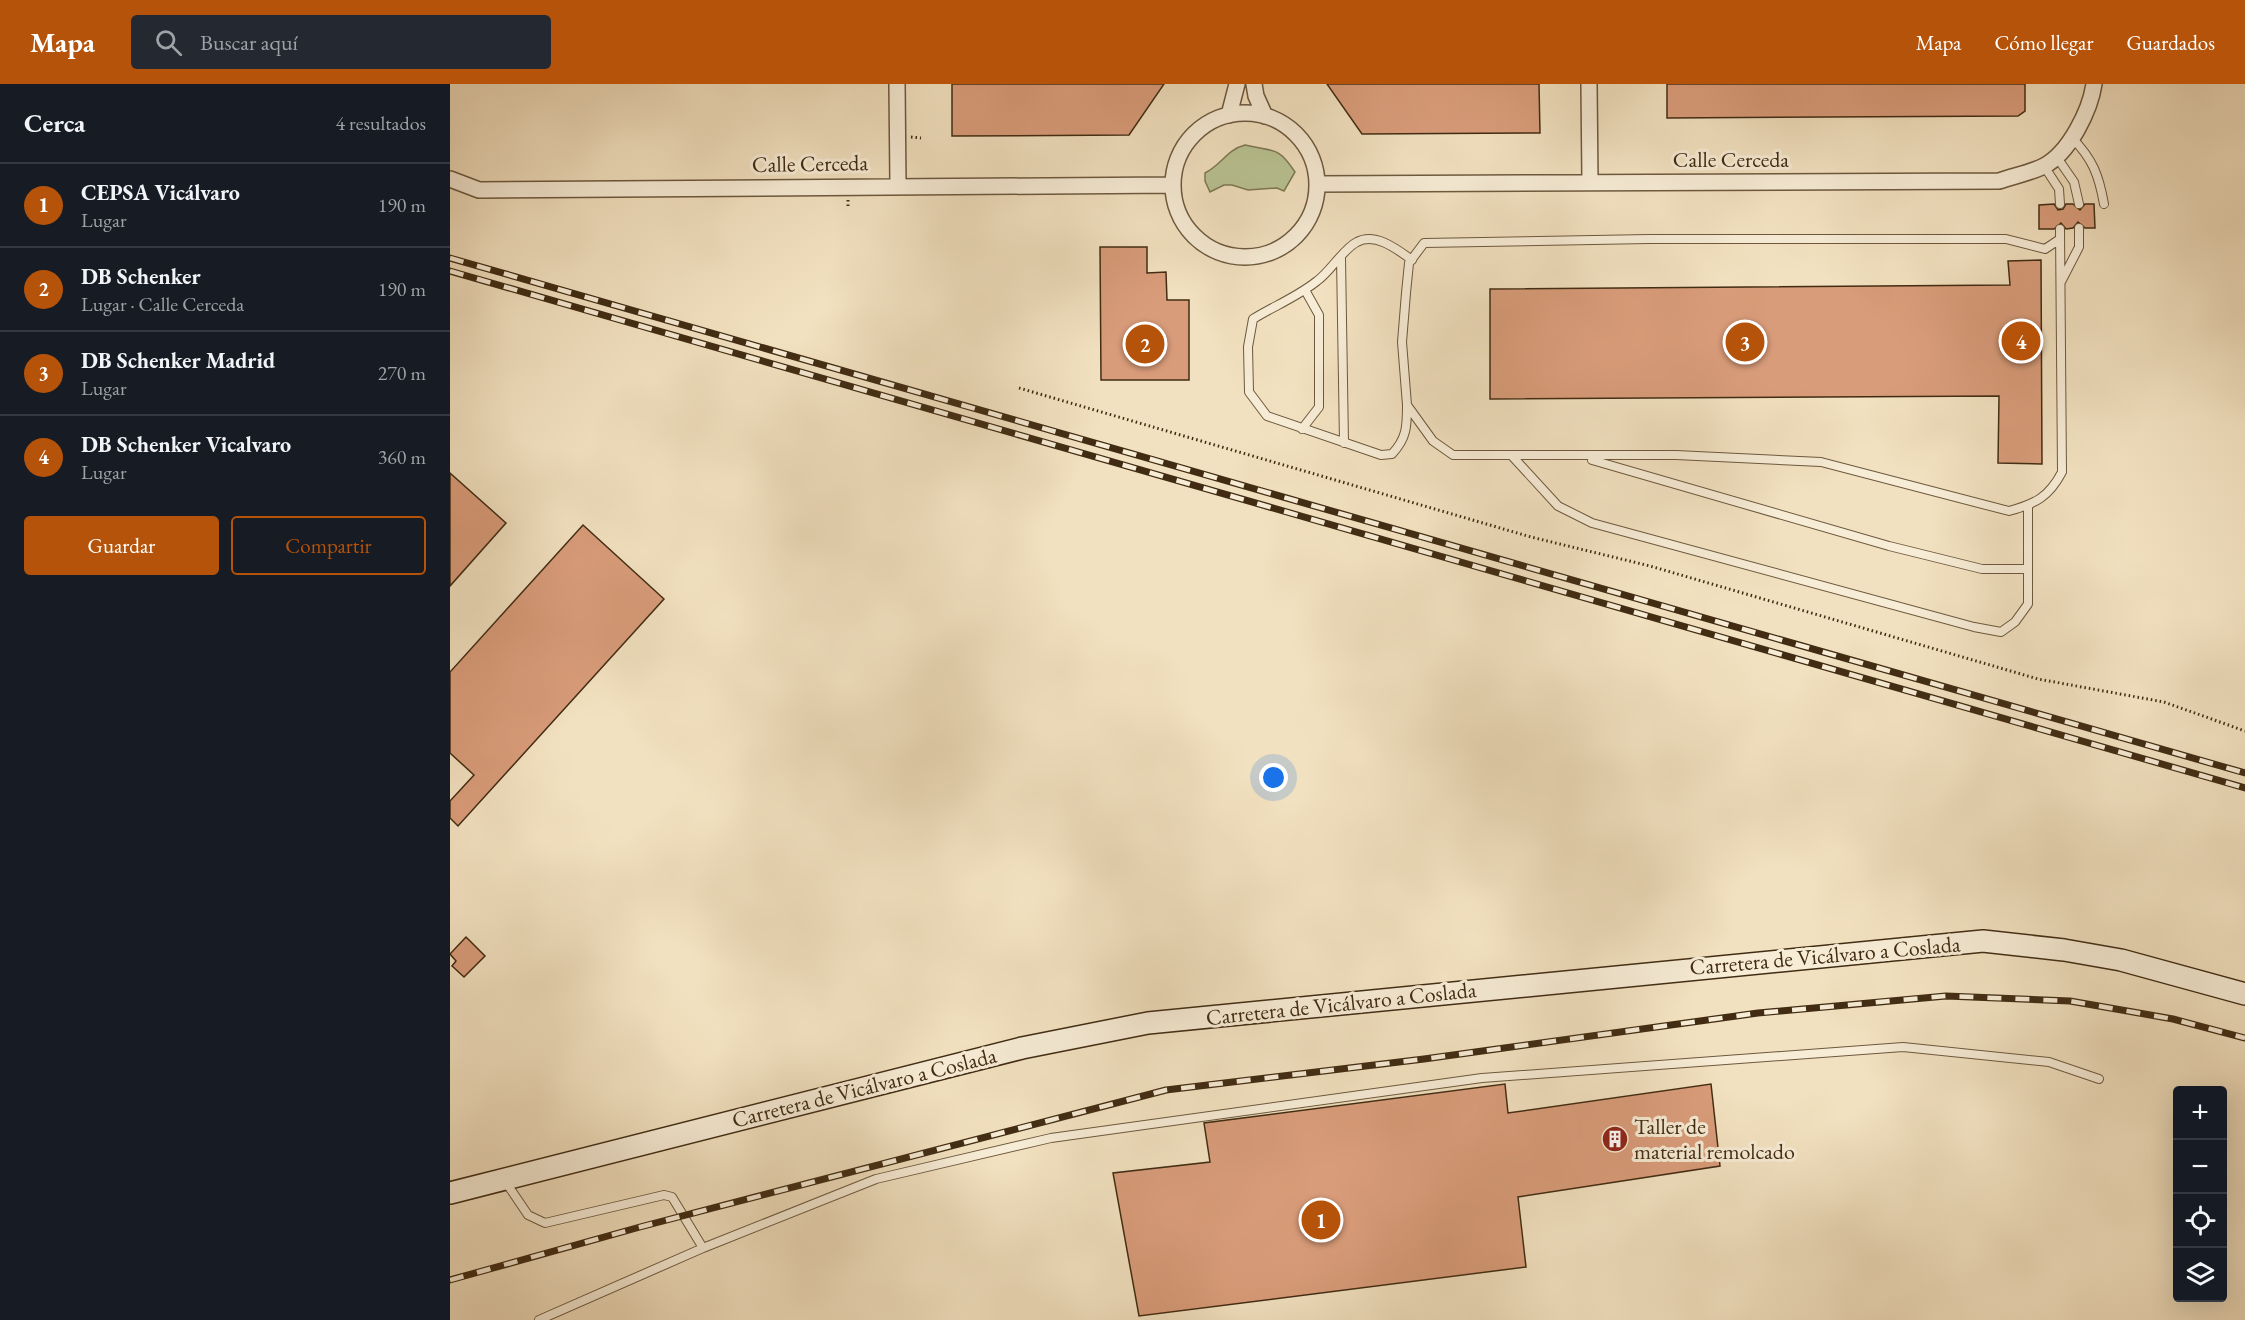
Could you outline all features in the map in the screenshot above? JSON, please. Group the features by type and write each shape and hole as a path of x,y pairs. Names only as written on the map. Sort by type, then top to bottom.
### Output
{"street":[{"path":"897,84 898,184"},
{"path":"1229,115 1237,84"},
{"path":"1254,84 1256,96 1265,116"},
{"path":"1589,84 1590,182"},
{"path":"2050,161 2083,121 2092,98 2094,84"},
{"path":"1241,113 1265,116 1279,122 1302,141 1312,162 1317,184 1311,214 1293,238 1268,253 1238,256 1216,250 1197,238 1179,214 1173,185 1177,161 1189,140 1207,124 1241,113"},
{"name":"Calle Cerceda","path":"1317,184 1999,181 2050,161"},
{"name":"Calle Cerceda","path":"450,180 479,189 898,184 1173,185"},
{"name":"Carretera de Vicálvaro a Coslada","path":"450,1193 1022,1047 1148,1023 1949,942 1983,941 2064,950 2121,960 2245,994"}],"lane":[{"path":"2070,137 2083,149 2099,175 2104,204"},
{"path":"2050,161 2074,182 2079,204"},
{"path":"2050,161 2059,189 2060,204"},
{"path":"2061,283 2079,247 2079,228"},
{"path":"1407,405 1433,441 1453,455 1582,457 1677,455 1821,462 1992,508 2009,511 2028,506 2053,490 2062,472 2060,229"},
{"path":"1412,260 1387,243 1369,240 1357,242 1305,290 1253,319 1247,368 1249,392 1267,416 1380,455 1392,454 1406,433 1407,405 1402,342 1406,293 1412,260 1424,243 1446,241 2006,239 2045,249 2060,239"},
{"path":"1341,258 1344,443"},
{"path":"1302,429 1319,407 1319,315 1305,290"},
{"path":"1513,457 1558,506 1592,523 1974,627 2001,632 2015,622 2028,604 2028,506"},
{"path":"1582,457 1737,504 1919,554 1982,569 2028,569"},
{"path":"539,1320 703,1248 876,1179 1051,1138 1482,1078 1903,1047 2049,1062 2099,1079"},
{"path":"503,1178 528,1215 545,1223 664,1195 672,1197 703,1248"}],"path":[{"path":"1019,388 1531,537 1650,566 2038,679 2164,702 2245,731"}],"green space":[{"path":"1245,145 1275,151 1284,158 1295,172 1284,191 1277,188 1248,190 1224,185 1210,192 1205,181 1205,173 1234,150"}],"building":[{"path":"952,84 1164,84 1129,135 952,136"},
{"path":"1327,84 1539,84 1540,133 1362,134"},
{"path":"1667,84 2025,84 2025,111 2018,116 1667,118"},
{"path":"2054,204 2058,210 2063,209 2066,204 2073,204 2080,210 2085,204 2094,204 2095,228 2085,228 2078,222 2073,228 2066,229 2061,223 2054,229 2039,229 2039,205"},
{"path":"1100,247 1147,247 1147,273 1166,272 1167,300 1189,300 1189,380 1101,380"},
{"path":"2041,260 2042,464 1998,463 1999,396 1490,399 1490,289 2010,285 2008,261"},
{"path":"450,473 506,523 450,586"},
{"path":"583,525 664,599 458,826 450,818 450,801 474,775 450,753 450,672"},
{"path":"466,937 485,956 464,977 452,966 456,961 450,954"},
{"path":"1505,1084 1508,1113 1711,1084 1720,1166 1518,1197 1526,1267 1139,1316 1113,1173 1210,1162 1204,1123"}],"railway":[{"path":"450,258 2245,773"},
{"path":"450,271 2245,788"},
{"path":"450,1280 640,1227 1166,1090 1424,1059 1758,1013 1946,996 2070,1001 2173,1019 2245,1038"}],"place":[{"name":"DB Schenker Vicalvaro","path":"2021,341"},
{"name":"DB Schenker Madrid","path":"1745,342"},
{"name":"DB Schenker","path":"1145,344"},
{"name":"Taller de material remolcado","path":"1615,1139"},
{"name":"CEPSA Vicálvaro","path":"1321,1220"}]}
